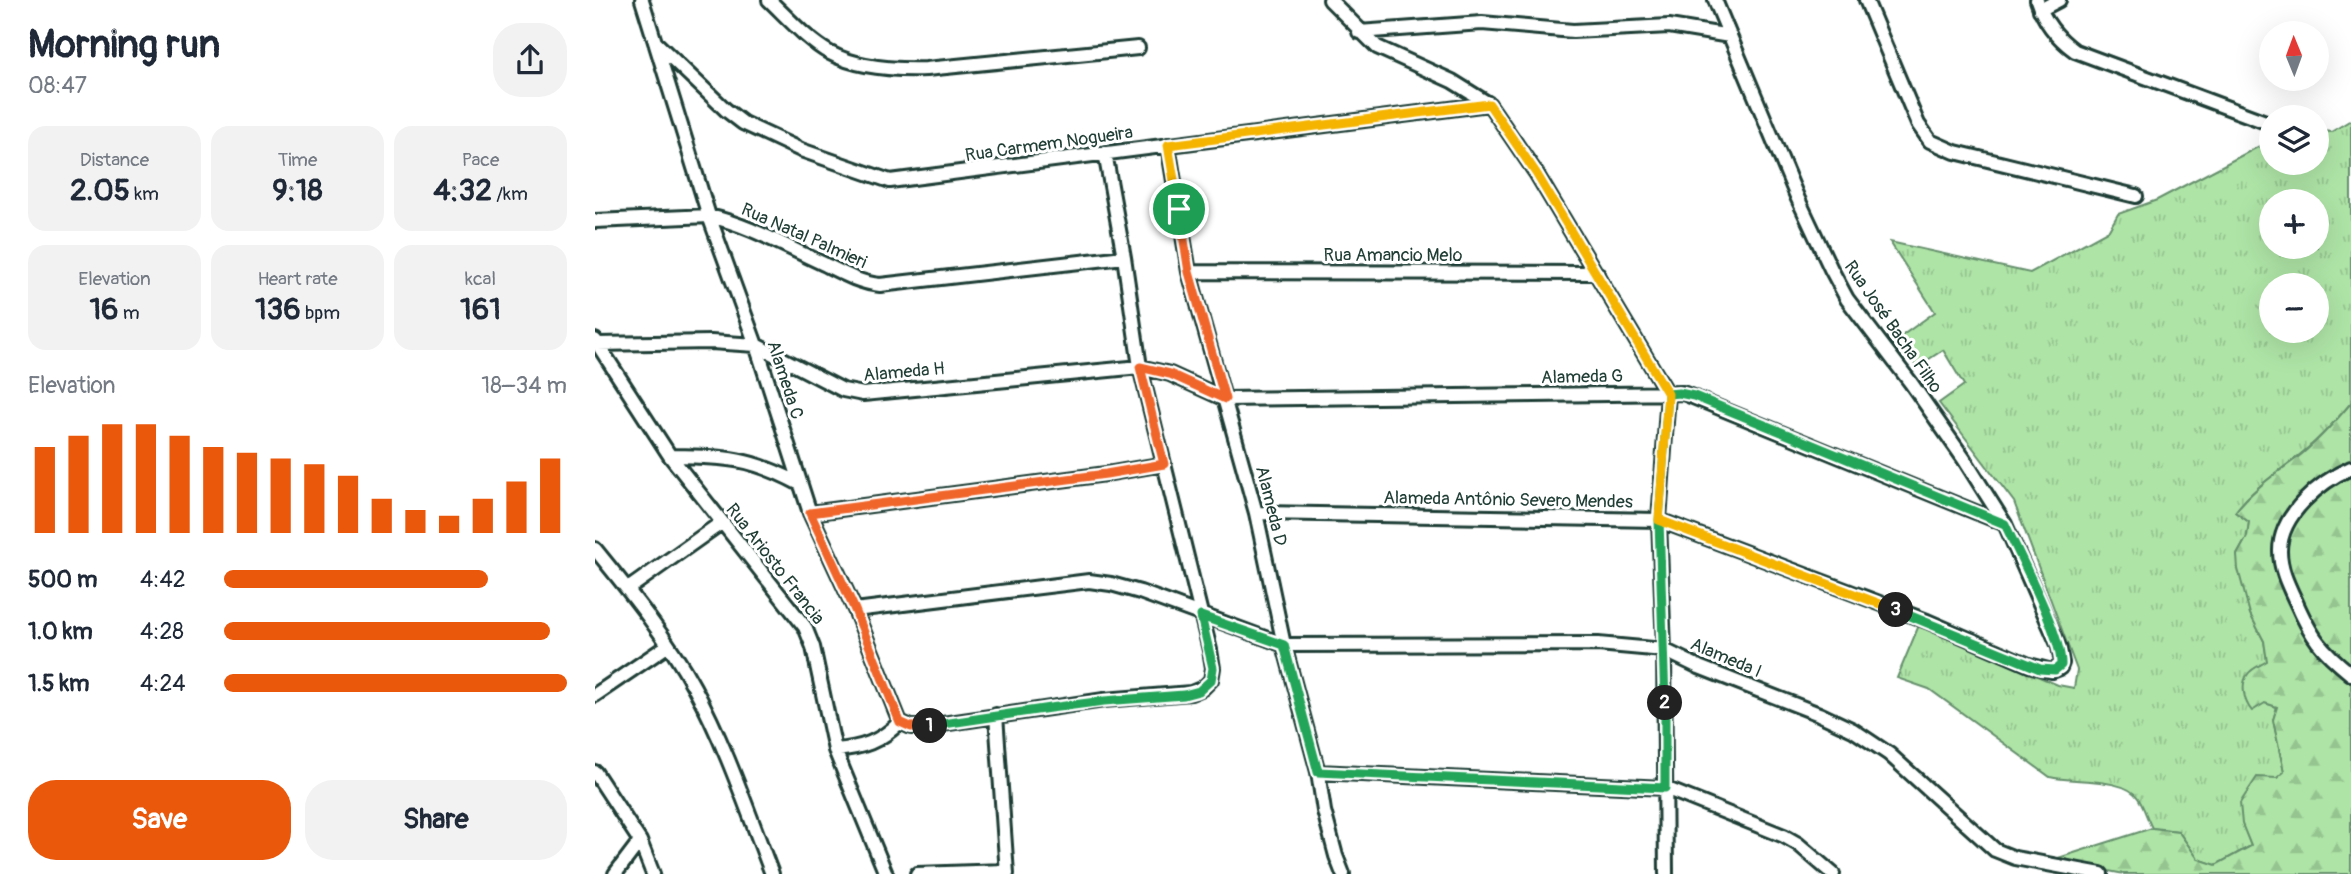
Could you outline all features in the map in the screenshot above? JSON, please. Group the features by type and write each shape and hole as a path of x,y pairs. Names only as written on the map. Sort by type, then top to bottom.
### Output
{"street":[{"name":"Alameda C","path":"642,0 709,216 810,513 855,610 900,722"},
{"path":"769,0 830,53 847,61 894,68 926,69 1138,48"},
{"path":"1330,0 1359,32 1377,47 1452,82 1489,104 1514,138 1668,394 1659,520 1664,650 1666,874"},
{"name":"Rua José Bacha Filho","path":"1715,0 1798,199 1841,287 1964,459 2005,524 2049,622"},
{"path":"1866,0 1913,113 1930,141 1955,152 2136,195"},
{"path":"2059,0 2038,5 2062,41 2075,51 2259,120"},
{"path":"1359,32 1482,23 1573,31 1676,26 1730,36"},
{"name":"Rua Carmem Nogueira","path":"655,41 743,123 801,150 885,180 905,181 1489,104"},
{"name":"Alameda D","path":"1168,145 1189,272 1256,513 1284,645 1318,772 1324,811 1343,874"},
{"path":"835,750 870,744 884,737 900,722 911,727 922,727 1104,701 1191,693 1203,688 1211,680 1213,664 1210,650 1140,367 1105,153"},
{"name":"Rua Natal Palmieri","path":"595,221 709,216 726,219 853,278 880,285 1124,257"},
{"name":"Rua Amancio Melo","path":"1189,272 1597,273"},
{"name":"Alameda H","path":"596,342 711,342 755,345 843,390 863,394 1140,367"},
{"name":"Rua Ariosto Francia","path":"596,342 670,456 809,635 835,750 886,874"},
{"name":"Alameda G","path":"1140,367 1170,374 1225,399 1679,393 1694,396 2005,524"},
{"path":"670,456 724,457 751,462 800,484"},
{"path":"810,513 1164,464"},
{"path":"2351,468 2319,488 2302,503 2284,530 2280,548 2286,581 2309,632 2318,645 2351,674"},
{"name":"Alameda Antônio Severo Mendes","path":"1256,513 1659,520 1927,621 2029,665 2052,671 2060,668 2062,663 2049,622"},
{"path":"628,589 721,523"},
{"path":"595,549 628,589 686,673 702,703 772,874"},
{"name":"Alameda I","path":"855,610 1089,581 1140,592 1284,645 1598,644 1664,650 1853,730 1889,754 1995,850 2015,858 2101,874"},
{"path":"595,695 667,646"},
{"path":"917,874 1006,872 996,715"},
{"path":"595,772 640,841 653,874"},
{"path":"1318,772 1665,788 1784,836 1798,844 1833,874"},
{"path":"615,874 640,841"}],"green space":[{"path":"2351,120 2351,403 2318,439 2256,489 2235,512 2249,522 2247,537 2237,555 2250,614 2264,641 2267,661 2265,703 2277,707 2273,720 2284,772 2243,824 2251,846 2216,865 2198,859 2178,831 2152,828 2138,798 2131,791 2110,784 2050,777 1929,689 1897,678 1919,625 2058,685 2074,688 2077,670 2014,502 1939,403 1964,385 1943,350 1917,367 1896,340 1935,312 1890,242 2030,273 2109,230 2118,214 2157,200 2259,146 2259,175 2329,175 2329,132"},
{"path":"2351,403 2351,465 2318,486 2277,548 2306,633 2351,678 2351,874 2124,874 2052,860 2152,828 2178,831 2198,859 2216,865 2251,846 2242,824 2240,803 2257,777 2277,778 2284,772 2273,720 2277,707 2265,703 2252,711 2244,693 2248,674 2267,661 2264,641 2250,614 2238,569 2237,555 2247,537 2249,522 2235,512 2256,489 2311,445"},
{"path":"2351,472 2351,669 2322,643 2284,563 2287,532 2299,511 2327,486"}],"route":[{"path":"1179,209 1168,145 1489,104 1536,173 1668,394 1664,457 1659,520 1927,621 2029,665 2052,671 2060,668 2062,663 2059,647 2005,524 1694,396 1679,393 1668,394 1659,520 1665,788 1318,772 1284,645 1201,616 1213,668 1211,680 1199,691 1184,695 1104,701 996,715 922,727 904,725 900,722 855,610 810,513 1164,464 1140,367 1170,374 1225,399 1189,272 1179,209"}]}
